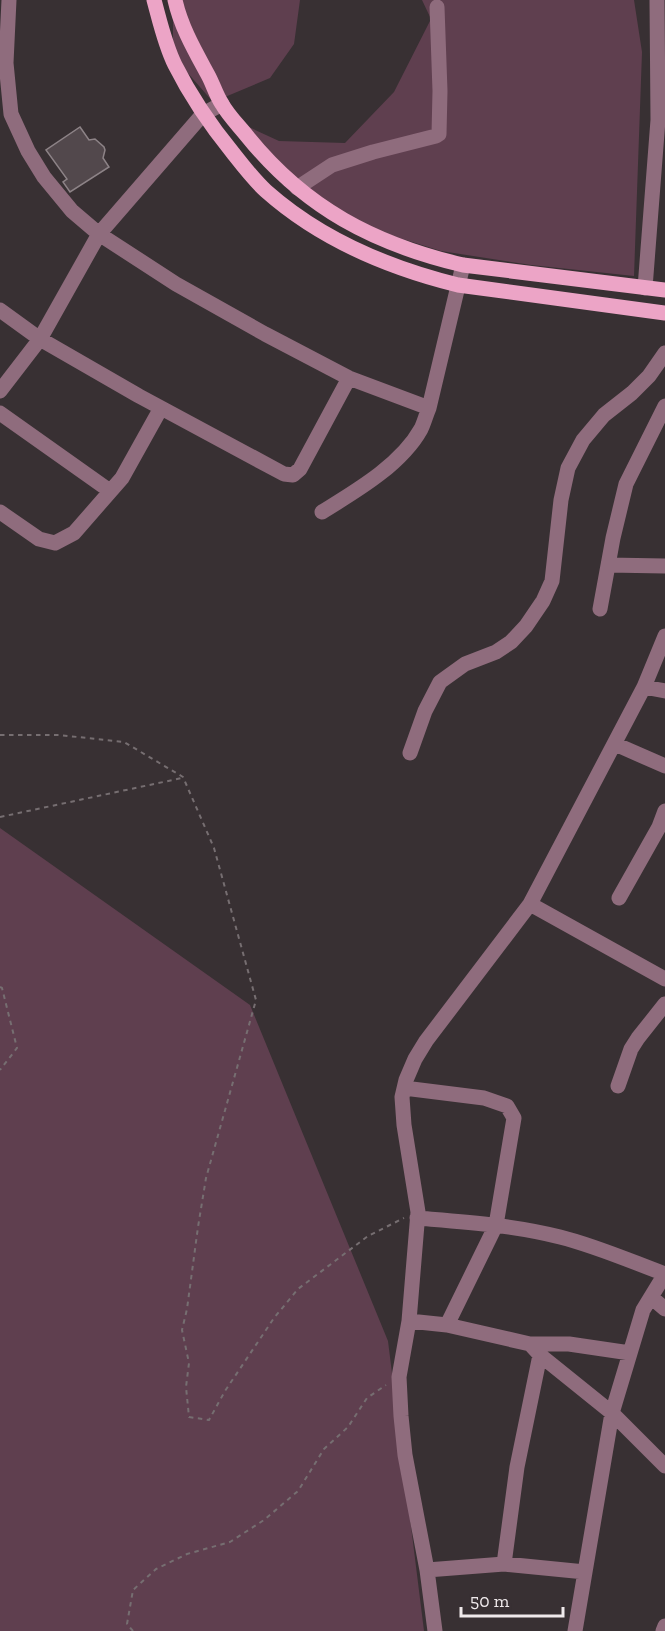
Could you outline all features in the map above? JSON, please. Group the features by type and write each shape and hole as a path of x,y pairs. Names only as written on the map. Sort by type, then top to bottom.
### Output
{"main road":[{"path":"153,0 175,64 203,114 250,175 267,192 305,220 372,257 407,271 458,285 665,313"},
{"path":"175,0 177,12 190,42 222,105 257,149 280,174 297,188 365,233 432,258 463,265 665,290"}],"street":[{"path":"9,0 3,60 6,116 44,177 72,211 99,234 176,284 265,334 349,378 429,408"},
{"path":"645,288 658,120 657,0"},
{"path":"297,188 332,165 439,134 437,7"},
{"path":"0,390 40,339 99,234 203,114 222,105"},
{"path":"322,512 367,483 408,448 421,429 429,408 463,265"},
{"path":"0,309 40,339 284,474 293,475 300,470 349,378"},
{"path":"410,753 424,711 441,682 465,664 496,652 511,642 526,626 543,601 552,581 561,500 568,468 584,440 604,415 649,376 665,353"},
{"path":"600,609 626,484 665,406"},
{"path":"0,512 39,539 55,543 74,533 122,478 161,408"},
{"path":"0,412 110,491"},
{"path":"608,565 665,566"},
{"path":"435,1631 427,1570 405,1455 399,1377 409,1321 418,1215 404,1125 402,1097 404,1088 415,1059 426,1041 530,904 644,687 665,636"},
{"path":"644,687 665,692"},
{"path":"615,744 665,766"},
{"path":"619,898 665,811"},
{"path":"530,904 665,979"},
{"path":"618,1086 638,1038 665,1004"},
{"path":"404,1088 484,1098 507,1106 514,1118 496,1225 447,1325"},
{"path":"418,1215 496,1225 561,1237 665,1274 643,1310 612,1413 574,1631"},
{"path":"651,1297 665,1309"},
{"path":"409,1321 447,1325 535,1349 569,1344 630,1353"},
{"path":"535,1349 612,1413 665,1466"},
{"path":"504,1564 535,1349"},
{"path":"427,1570 504,1564 585,1572"},
{"path":"663,1631 665,1626"}],"path":[{"path":"0,735 59,735 124,742 183,777 214,848 256,1000 206,1178 198,1227 182,1330 189,1363 186,1388 189,1417 209,1420 231,1382 274,1318 298,1289 368,1236 418,1215"},
{"path":"0,818 183,777"},
{"path":"0,987 17,1048 0,1070"},
{"path":"133,1631 127,1623 133,1590 156,1569 187,1554 230,1542 264,1520 298,1491 324,1449 348,1426 367,1398 399,1377"}],"shaded area":[{"path":"173,0 300,0 294,44 270,78 213,102 173,56"},
{"path":"422,0 634,0 642,52 634,276 531,265 441,251 361,226 282,172 238,122 279,141 345,143 394,92 431,19"},
{"path":"0,828 250,1005 388,1341 424,1631 0,1631"}],"building":[{"path":"80,127 89,140 95,139 104,147 103,158 109,167 70,192 63,182 67,179 46,150"}]}
